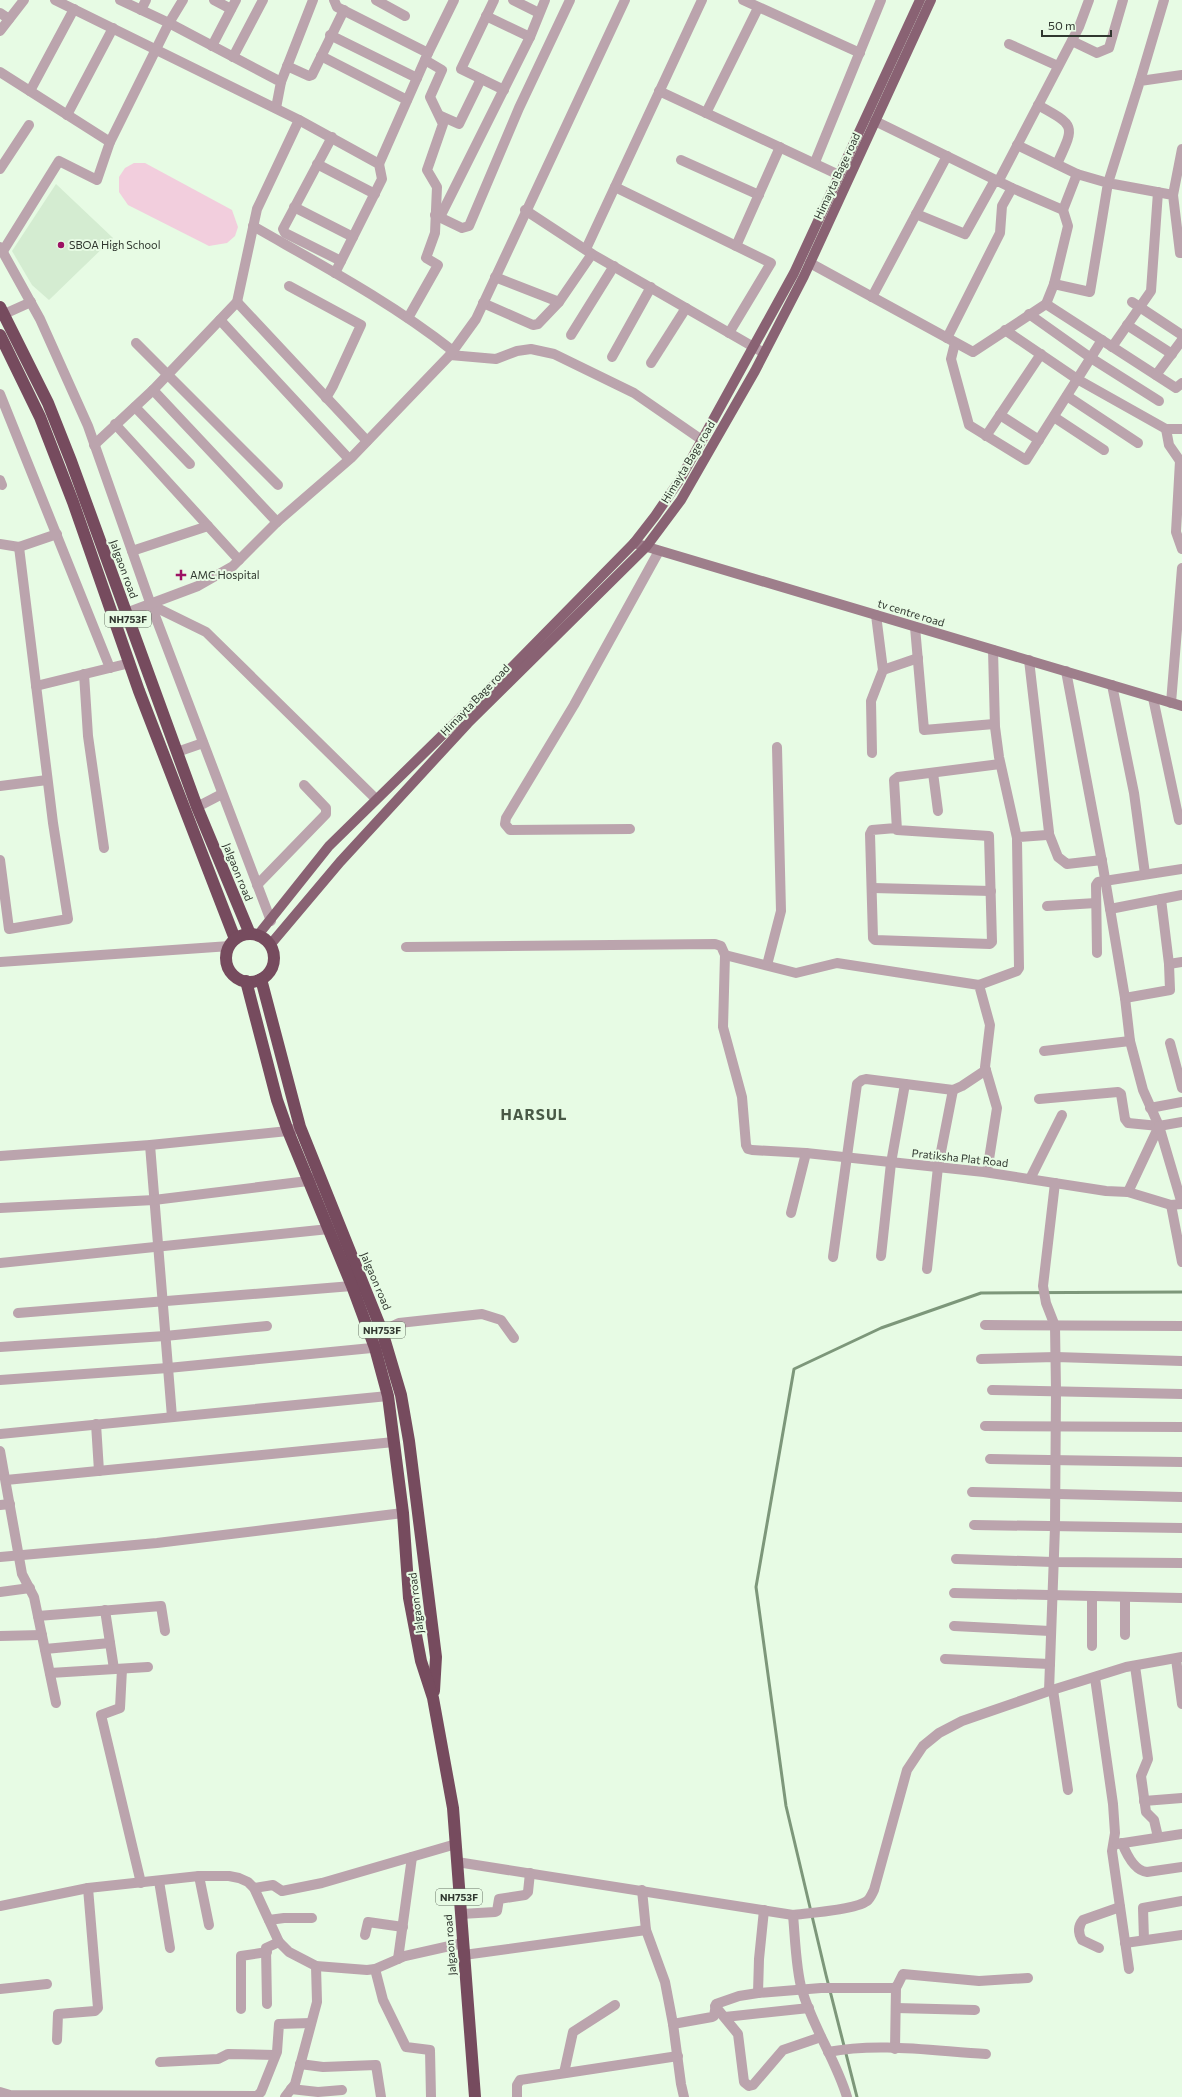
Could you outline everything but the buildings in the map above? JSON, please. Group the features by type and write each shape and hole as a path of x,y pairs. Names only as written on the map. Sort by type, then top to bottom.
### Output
{"highway":[{"name":"Jalgaon road","path":"1,313 48,402 197,807 254,935"},
{"name":"NH753F","path":"0,335 40,417 73,502 232,942"},
{"path":"254,935 270,945 274,960 267,974 261,979 246,981 239,979 229,968 227,953 232,942 254,935"},
{"name":"Jalgaon road","path":"261,979 313,1179 328,1229 401,1395 409,1441 436,1657 433,1698"},
{"name":"Jalgaon road","path":"246,981 278,1100 288,1131 313,1179 382,1331 380,1347 403,1513 409,1598 421,1661 433,1698 453,1808 475,2097"}],"main road":[{"path":"254,935 271,920 329,846 514,665 634,543 679,481 754,348 794,272 920,0"},
{"name":"Himayta Bage road","path":"270,945 340,862 468,723 646,546 681,500 764,353 810,263 931,0"},
{"name":"tv centre road","path":"634,543 1182,706"}],"street":[{"path":"0,31 24,0"},
{"path":"55,0 276,108 332,137 379,164 383,176 335,273"},
{"path":"120,0 169,23 281,82"},
{"path":"140,10 146,0"},
{"path":"183,0 169,23 110,142 97,180 58,161 1,249 31,302 60,361 94,445 151,605 256,885 271,920"},
{"path":"214,0 231,9"},
{"path":"212,46 236,0"},
{"path":"233,57 263,0"},
{"path":"276,108 281,82 313,0"},
{"path":"334,0 337,7 427,56 442,70 430,97 441,116 443,126 427,170 437,184 438,216 435,232 426,258 437,264 438,267 408,318"},
{"path":"377,0 405,16"},
{"path":"379,164 427,56 454,0"},
{"path":"494,0 461,68 504,90"},
{"path":"513,0 539,13"},
{"path":"438,216 504,90 530,37 545,0"},
{"path":"438,216 462,228 469,226 519,108 570,0"},
{"path":"126,613 151,605 198,586 239,560 277,522 349,459 451,353 476,319 525,210 625,0"},
{"path":"483,303 536,325 559,302 589,252 614,187 702,0"},
{"path":"815,162 881,0"},
{"path":"916,214 965,234 1017,145 1072,41 1089,0"},
{"path":"1072,41 1097,53 1109,48 1123,0"},
{"path":"1054,284 1090,292 1108,183 1164,0"},
{"path":"706,112 751,3 860,52"},
{"path":"30,91 74,9"},
{"path":"287,66 311,76 330,35 344,10"},
{"path":"0,13 9,19"},
{"path":"486,16 530,37"},
{"path":"67,115 113,28"},
{"path":"330,35 417,78"},
{"path":"1009,44 1058,66"},
{"path":"321,56 407,100"},
{"path":"0,72 110,142"},
{"path":"1140,81 1182,75"},
{"path":"441,116 459,124 481,79"},
{"path":"659,91 815,162 839,175"},
{"path":"1038,105 1065,120 1069,126 1069,137 1057,164"},
{"path":"94,445 153,390 237,302 256,209 299,120"},
{"path":"875,121 996,181 1063,210"},
{"path":"0,169 29,125"},
{"path":"332,137 283,229 285,233 341,261"},
{"path":"1017,145 1077,174 1108,183 1173,195"},
{"path":"736,246 780,147"},
{"path":"1182,149 1173,195 1180,253 1182,253"},
{"path":"872,297 947,156"},
{"path":"681,160 759,195"},
{"path":"317,164 375,194"},
{"path":"810,263 973,352 1046,304 1054,284 1068,226 1063,210 1077,174"},
{"path":"614,187 771,263 729,333"},
{"path":"1012,188 1001,209 1000,233 951,340 951,358 967,421 972,428 1026,460 1102,340"},
{"path":"1112,347 1127,325 1136,304 1151,291 1158,192"},
{"path":"294,207 353,237"},
{"path":"525,210 589,252 764,353"},
{"path":"253,226 335,273 408,318 451,353 496,359 517,351 531,349 554,354 634,394 702,440"},
{"path":"571,335 614,266"},
{"path":"495,277 559,302"},
{"path":"288,286 361,325 326,398"},
{"path":"612,357 651,287"},
{"path":"1,313 31,302"},
{"path":"237,302 367,441"},
{"path":"1046,304 1176,388 1182,383"},
{"path":"1136,304 1182,335"},
{"path":"651,363 686,308"},
{"path":"1029,314 1091,358 1159,401"},
{"path":"220,320 349,459"},
{"path":"1127,325 1172,354"},
{"path":"1005,330 1078,379 1166,429 1182,429"},
{"path":"1156,375 1182,340"},
{"path":"136,343 278,485"},
{"path":"986,436 1041,354"},
{"path":"153,390 277,522"},
{"path":"0,394 110,668"},
{"path":"1067,396 1138,443"},
{"path":"135,407 190,464"},
{"path":"1000,415 1039,440"},
{"path":"1054,417 1104,450"},
{"path":"115,424 239,560"},
{"path":"1166,429 1169,445 1181,461 1179,532 1182,550"},
{"path":"132,551 208,526"},
{"path":"0,544 19,547 57,534"},
{"path":"0,860 1,882 9,929 68,919 47,780 19,547"},
{"path":"630,829 510,830 505,824 506,818 574,705 660,551"},
{"path":"1170,703 1178,658 1182,568"},
{"path":"151,605 206,632 376,799"},
{"path":"872,753 871,701 882,670 876,615"},
{"path":"916,627 924,730 994,724"},
{"path":"406,947 714,944 721,946 725,955 796,973 837,963 979,985 1017,971 1019,968 1017,838 1000,764 994,724 993,650"},
{"path":"882,670 918,658"},
{"path":"1029,660 1049,834 1058,858 1067,864 1102,860"},
{"path":"36,686 130,663"},
{"path":"1066,671 1102,860 1125,998 1130,1041 1143,1090 1159,1126 1182,1204 1171,1205 1178,1219 1181,1256"},
{"path":"84,674 88,736 104,848"},
{"path":"1112,685 1134,793 1145,874"},
{"path":"1153,698 1179,820"},
{"path":"177,752 203,743"},
{"path":"767,965 781,911 777,747"},
{"path":"896,828 894,780 898,777 1000,764"},
{"path":"933,773 938,811"},
{"path":"0,786 47,780"},
{"path":"256,885 326,814 326,808 304,785"},
{"path":"197,807 222,794"},
{"path":"896,828 899,831 989,836 992,942 988,944 875,940 872,934 870,832 876,829 896,828"},
{"path":"1017,838 1049,834"},
{"path":"1097,953 1096,883 1105,880 1182,869"},
{"path":"872,888 991,891"},
{"path":"1110,909 1182,895"},
{"path":"1125,998 1170,990 1169,964 1161,899"},
{"path":"1047,906 1096,903"},
{"path":"0,962 232,942"},
{"name":"Pratiksha Plat Road","path":"725,955 722,1027 742,1097 746,1145 748,1149 806,1153 987,1172 1055,1183 1128,1192 1171,1205"},
{"path":"1169,964 1182,962"},
{"path":"979,985 990,1025 985,1063 986,1070 997,1108 987,1172"},
{"path":"1044,1051 1130,1041"},
{"path":"1170,1043 1178,1058 1182,1088"},
{"path":"833,1257 858,1084 862,1080 866,1079 953,1090 962,1086 986,1070"},
{"path":"881,1256 891,1163 905,1084"},
{"path":"927,1269 938,1167 953,1090"},
{"path":"1039,1099 1118,1092 1122,1094 1125,1119 1128,1124 1159,1126 1182,1122"},
{"path":"1150,1108 1182,1102"},
{"path":"1030,1179 1062,1115"},
{"path":"1128,1192 1159,1126"},
{"path":"0,1156 150,1145 288,1131 300,1127"},
{"path":"150,1145 161,1300 172,1417"},
{"path":"791,1213 806,1153"},
{"path":"0,1208 154,1200 313,1179"},
{"path":"1055,1183 1044,1286 1046,1303 1055,1326 1056,1357 1055,1527 1050,1631 1050,1664 1051,1691 1068,1790"},
{"path":"0,1263 328,1229"},
{"path":"18,1312 352,1286"},
{"path":"382,1331 399,1323 482,1314 501,1320 514,1338"},
{"path":"985,1325 1182,1326"},
{"path":"0,1347 165,1336 267,1326"},
{"path":"0,1380 168,1368 380,1347"},
{"path":"981,1359 1056,1357 1182,1361"},
{"path":"992,1390 1182,1394"},
{"path":"0,1434 388,1396"},
{"path":"96,1424 99,1471"},
{"path":"985,1426 1182,1427"},
{"path":"6,1480 394,1442"},
{"path":"0,1451 6,1480 5,1504 19,1555 22,1574 34,1596 56,1703"},
{"path":"990,1459 1182,1462"},
{"path":"972,1492 1182,1497"},
{"path":"0,1557 157,1543 403,1513"},
{"path":"974,1525 1182,1528"},
{"path":"956,1559 1053,1562 1182,1563"},
{"path":"0,1592 30,1588"},
{"path":"954,1593 1182,1598"},
{"path":"1092,1596 1092,1646"},
{"path":"1125,1597 1125,1635"},
{"path":"38,1616 161,1606 165,1631"},
{"path":"105,1610 110,1644 118,1669 120,1708 101,1715 140,1883"},
{"path":"954,1626 1050,1631"},
{"path":"0,1636 42,1635"},
{"path":"45,1650 110,1644"},
{"path":"457,1862 793,1915 861,1904 870,1898 907,1770 923,1746 939,1733 962,1721 1051,1691 1135,1666 1179,1658 1182,1704"},
{"path":"945,1659 1050,1664"},
{"path":"1135,1666 1148,1759 1141,1774 1144,1801 1146,1812 1154,1820 1158,1837"},
{"path":"50,1673 148,1667"},
{"path":"1095,1678 1115,1833 1118,1844 1141,1871 1147,1872 1182,1867"},
{"path":"1144,1801 1182,1798"},
{"path":"1129,1969 1112,1851 1118,1844 1182,1834"},
{"path":"254,1888 273,1885 282,1891 317,1885 456,1844"},
{"path":"398,1959 412,1857"},
{"path":"461,1914 495,1912 497,1910 499,1899 525,1895 528,1892 530,1873"},
{"path":"199,1876 209,1925"},
{"path":"0,1906 88,1888 199,1876 239,1878 248,1882 254,1888 279,1942 289,1952 316,1966 367,1970 375,1969 398,1959 464,1949 646,1930"},
{"path":"159,1881 170,1948"},
{"path":"57,2040 58,2014 95,2011 98,2008 88,1888"},
{"path":"642,1890 646,1930 665,1982 684,2097"},
{"path":"1144,1940 1143,1908 1182,1901"},
{"path":"1099,1948 1082,1940 1079,1927 1080,1924 1083,1920 1120,1907"},
{"path":"758,1993 759,1959 764,1910"},
{"path":"793,1915 801,1990 821,2037 842,2080 847,2097"},
{"path":"269,1920 312,1918"},
{"path":"365,1935 368,1922 403,1927"},
{"path":"1125,1943 1182,1935"},
{"path":"267,2004 266,1952 267,1947 279,1942"},
{"path":"241,2009 241,1956 266,1952"},
{"path":"288,2093 295,2084 317,2002 316,1966"},
{"path":"375,1969 383,2000 406,2047 430,2050 431,2097"},
{"path":"895,2048 896,1987 902,1976 905,1974 975,1981 1028,1978"},
{"path":"0,1989 47,1984"},
{"path":"715,2006 740,1996 758,1993 821,1988 896,1987"},
{"path":"564,2074 573,2032 615,2005"},
{"path":"673,2024 712,2017 714,2016 715,2006"},
{"path":"715,2006 738,2034 744,2082 749,2086 752,2085 782,2050 821,2037"},
{"path":"725,2017 809,2008"},
{"path":"896,2008 975,2010"},
{"path":"0,2092 10,2095 257,2096 261,2092 278,2049 279,2024 311,2023"},
{"path":"828,2052 851,2048 895,2048 986,2054"},
{"path":"160,2062 218,2059 228,2054 275,2055"},
{"path":"517,2097 516,2085 520,2080 678,2056"},
{"path":"300,2064 323,2067 376,2065 381,2097"},
{"path":"288,2093 342,2090"}],"shaded area":[{"path":"134,163 145,163 232,210 238,227 235,236 227,243 209,246 128,205 119,192 119,177 125,168"},
{"name":"SBOA High School","path":"56,184 113,238 49,300 32,285 12,251"}],"waterway":[{"path":"857,2097 786,1806 756,1587 794,1369 881,1328 981,1293 1182,1292"}],"place":[{"name":"SBOA High School","path":"61,245"},
{"name":"AMC Hospital","path":"181,575"}],"district":[{"name":"HARSUL","path":"534,1115"}]}
